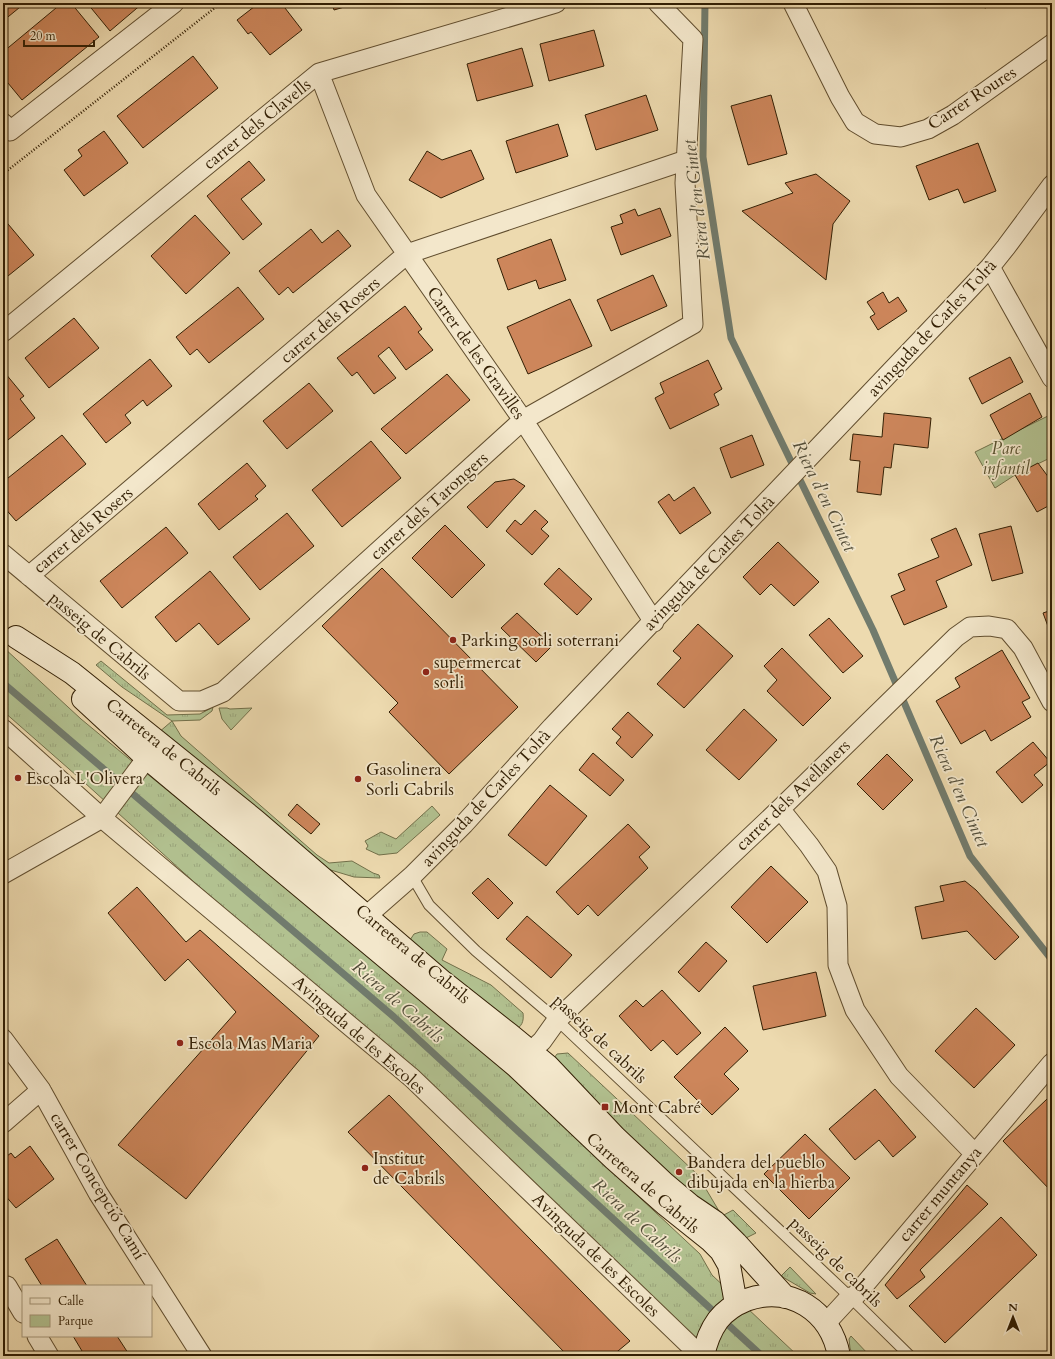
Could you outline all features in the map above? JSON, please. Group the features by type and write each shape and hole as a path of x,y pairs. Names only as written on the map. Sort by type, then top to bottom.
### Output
{"street":[{"path":"6,127 174,3"},
{"name":"carrer dels Clavells","path":"3,332 319,73 556,3"},
{"path":"658,3 693,38 686,160"},
{"name":"Carrer Roures","path":"793,3 840,97 855,122 875,134 901,137 928,129 953,115 1052,44"},
{"name":"Carrer de les Gravilles","path":"319,73 366,194 523,420 654,622"},
{"name":"carrer dels Rosers","path":"29,576 407,254 686,160"},
{"name":"carrer dels Tarongers","path":"179,701 202,701 223,692 523,420 693,324 685,183 686,160"},
{"name":"avinguda de Carles Tolrà","path":"360,922 412,876 464,824 552,727 654,622 990,267 1052,185"},
{"path":"990,267 1052,378"},
{"name":"passeig de Cabrils","path":"3,554 179,701"},
{"name":"carrer dels Avellaners","path":"530,1052 542,1041 557,1020 780,810 956,637 970,627 989,626 1007,629 1023,648 1052,702"},
{"name":"Carretera de Cabrils","path":"10,631 149,755 360,922 443,982 548,1066 615,1137 665,1184 690,1205 715,1222 785,1297"},
{"name":"Avinguda de les Escoles","path":"3,729 106,812 412,1078 702,1356"},
{"path":"3,874 106,812 149,755"},
{"path":"780,810 809,845 827,872 837,906 838,965 855,1010 899,1076 974,1153"},
{"name":"Carretera de Cabrils","path":"360,922 614,1159 721,1251 729,1264 736,1304"},
{"name":"carrer Concepció Camí","path":"3,1039 41,1090 98,1193 202,1356"},
{"name":"carrer muntanya","path":"826,1323 850,1297 855,1296 974,1153 1052,1063"},
{"path":"3,1123 41,1090"},
{"path":"7,1286 22,1311"},
{"path":"702,1356 708,1337 719,1318 736,1304 755,1297 774,1295 794,1299 812,1309 826,1323 834,1338 839,1356"},
{"path":"38,1337 49,1356"}],"lane":[{"name":"passeig de cabrils","path":"412,876 429,905 476,951 557,1020 850,1297 910,1356"}],"path":[{"path":"3,174 221,3"}],"green space":[{"name":"Parc infantil","path":"1052,414 1052,457 1015,475 995,488 975,452"},
{"path":"3,647 81,719 467,1036 700,1254 712,1275 798,1356 713,1356 413,1074 194,882 3,711"},
{"path":"101,661 167,715 200,714 213,707 212,711 200,720 172,721 122,687 96,665"},
{"path":"219,708 252,708 231,730 222,719"},
{"path":"172,721 181,736 317,855 329,863 352,861 379,875 380,878 354,877 324,868 158,733"},
{"path":"432,806 440,815 397,853 379,855 366,849 368,846 365,841 381,832 396,839"},
{"path":"427,932 447,949 442,960 491,985 523,1013 522,1024 514,1031 410,940 414,934"},
{"path":"568,1053 697,1174 722,1216 733,1210 756,1233 744,1239 704,1208 552,1061 557,1054"},
{"path":"790,1267 816,1294 810,1293 781,1276"},
{"path":"851,1336 870,1356 853,1356 849,1339"}],"building":[{"path":"3,3 25,3 3,21"},
{"path":"62,3 71,3 99,37 22,100 3,77 3,52"},
{"path":"87,3 143,3 110,31"},
{"path":"259,3 288,3 290,5 285,8 302,30 270,55 251,32 248,34 237,20"},
{"path":"332,3 358,3 334,10"},
{"path":"966,3 987,3 986,8"},
{"path":"594,30 604,66 549,81 540,44"},
{"path":"522,48 533,86 477,101 467,64"},
{"path":"193,56 218,88 143,148 117,116"},
{"path":"646,95 658,130 596,150 585,115"},
{"path":"771,95 787,154 748,165 731,106"},
{"path":"558,124 568,156 516,173 506,141"},
{"path":"104,131 128,163 84,196 64,170 82,156 78,150"},
{"path":"978,143 996,191 964,203 958,189 929,200 916,166"},
{"path":"471,150 484,179 441,198 409,180 427,151 442,160"},
{"path":"249,161 265,180 241,199 262,224 243,240 207,196"},
{"path":"816,174 850,201 833,224 826,280 742,211 793,193 785,183"},
{"path":"660,208 671,236 621,255 611,227 623,223 620,215 635,209 638,216"},
{"path":"195,215 230,253 186,294 151,256"},
{"path":"3,218 34,255 3,280"},
{"path":"311,229 322,243 338,230 351,246 293,293 288,287 279,295 259,271"},
{"path":"551,239 566,280 539,289 536,280 508,290 497,259"},
{"path":"653,275 667,306 611,331 597,300"},
{"path":"238,287 264,319 209,363 197,349 190,355 176,337"},
{"path":"883,292 889,303 898,297 907,311 878,330 870,317 875,314 867,302"},
{"path":"570,299 592,346 528,374 507,327"},
{"path":"405,306 422,329 418,332 433,350 406,370 389,347 378,356 396,378 374,394 357,372 352,376 337,358"},
{"path":"74,318 99,348 49,388 25,358"},
{"path":"1010,357 1023,382 982,404 969,378"},
{"path":"150,359 172,386 147,406 143,400 125,415 131,423 106,443 83,414"},
{"path":"708,360 722,389 714,394 719,405 670,429 655,398 664,393 660,383"},
{"path":"5,373 24,396 20,399 35,418 3,444 3,375"},
{"path":"447,374 470,400 406,454 381,429"},
{"path":"309,383 333,411 287,449 263,421"},
{"path":"1030,393 1042,417 1003,440 990,415"},
{"path":"884,413 931,418 928,448 894,444 891,468 884,467 881,495 857,492 860,461 850,460 853,434 882,437"},
{"path":"62,435 86,464 16,521 3,506 3,482"},
{"path":"752,435 764,465 731,478 720,448"},
{"path":"371,441 401,478 342,527 312,490"},
{"path":"247,463 266,486 255,496 258,499 219,530 198,504"},
{"path":"1038,463 1052,482 1052,504 1037,512 1015,475"},
{"path":"514,479 525,486 487,528 467,507 495,482"},
{"path":"694,487 711,513 680,534 658,502 669,494 674,501"},
{"path":"535,510 548,522 541,529 549,536 532,555 506,531 515,520 521,525"},
{"path":"287,513 314,546 260,590 233,557"},
{"path":"445,525 485,565 452,598 412,558"},
{"path":"1011,526 1023,573 992,581 979,534"},
{"path":"166,527 188,553 122,608 100,581"},
{"path":"956,528 972,565 936,581 947,607 904,625 891,596 905,590 898,574 939,557 931,539"},
{"path":"778,542 819,582 794,606 771,584 760,595 743,577"},
{"name":"supermercat sorli","path":"382,568 518,707 449,774 389,712 398,703 322,626"},
{"path":"559,568 592,599 577,615 544,584"},
{"path":"210,571 250,619 218,645 199,623 176,642 155,617"},
{"path":"1052,610 1052,637 1043,613"},
{"path":"517,613 552,646 536,662 501,628"},
{"path":"829,618 863,656 843,673 809,635"},
{"path":"698,624 733,656 684,708 657,684 681,658 673,651"},
{"path":"782,648 831,698 803,726 767,691 777,680 764,666"},
{"path":"1002,650 1030,698 1022,702 1031,717 991,741 985,730 961,744 936,701 960,687 955,678"},
{"path":"744,709 777,740 739,780 706,750"},
{"path":"628,712 653,735 632,758 616,743 621,737 612,729"},
{"path":"1033,742 1050,762 1034,775 1043,785 1022,803 996,772"},
{"path":"593,753 624,780 610,796 579,770"},
{"path":"887,754 913,780 883,810 857,784"},
{"path":"550,785 587,816 546,866 508,835"},
{"path":"297,804 320,824 311,834 288,815"},
{"path":"628,824 650,847 639,857 648,868 598,916 588,905 578,915 556,892"},
{"path":"771,866 808,902 767,943 731,907"},
{"path":"488,878 513,903 498,919 472,893"},
{"path":"965,881 976,890 1019,937 995,960 967,931 922,939 915,907 944,901 940,886"},
{"path":"137,887 186,942 200,930 319,1036 186,1199 118,1145 236,1012 188,959 165,981 108,913"},
{"path":"527,916 572,955 551,978 506,939"},
{"path":"706,942 727,961 699,992 678,972"},
{"path":"816,972 826,1016 763,1030 753,986"},
{"path":"662,990 701,1033 677,1055 663,1040 651,1051 619,1016 636,1000 643,1007"},
{"path":"976,1008 1015,1045 974,1088 935,1051"},
{"path":"725,1027 748,1051 724,1074 739,1089 712,1115 674,1077"},
{"path":"875,1089 916,1137 893,1157 879,1140 855,1160 829,1129"},
{"path":"389,1095 630,1341 612,1356 568,1356 348,1132"},
{"path":"1047,1099 1052,1105 1052,1192 1003,1141"},
{"path":"805,1134 850,1178 809,1219 764,1174"},
{"path":"30,1146 54,1179 16,1208 3,1193 3,1159 11,1153 15,1158"},
{"path":"967,1185 988,1204 920,1270 925,1277 897,1299 885,1285"},
{"path":"1001,1217 1037,1255 945,1343 909,1306"},
{"path":"57,1239 86,1285 41,1285 25,1259"},
{"path":"74,1337 118,1337 130,1356 85,1356"}],"waterway":[{"name":"Riera d'en Cintet","path":"705,3 703,157 731,338 873,630 970,856 1052,960"},
{"name":"Riera de Cabrils","path":"3,683 394,1017 762,1356"}],"place":[{"name":"Parking sorli soterrani","path":"453,640"},
{"name":"supermercat sorli","path":"426,672"},
{"name":"Escola L'Olivera","path":"18,778"},
{"name":"Gasolinera Sorli Cabrils","path":"358,779"},
{"name":"Escola Mas Maria","path":"180,1043"},
{"name":"Mont Cabré","path":"605,1107"},
{"name":"Institut de Cabrils","path":"365,1168"},
{"name":"Bandera del pueblo dibujada en la hierba","path":"679,1172"}]}
